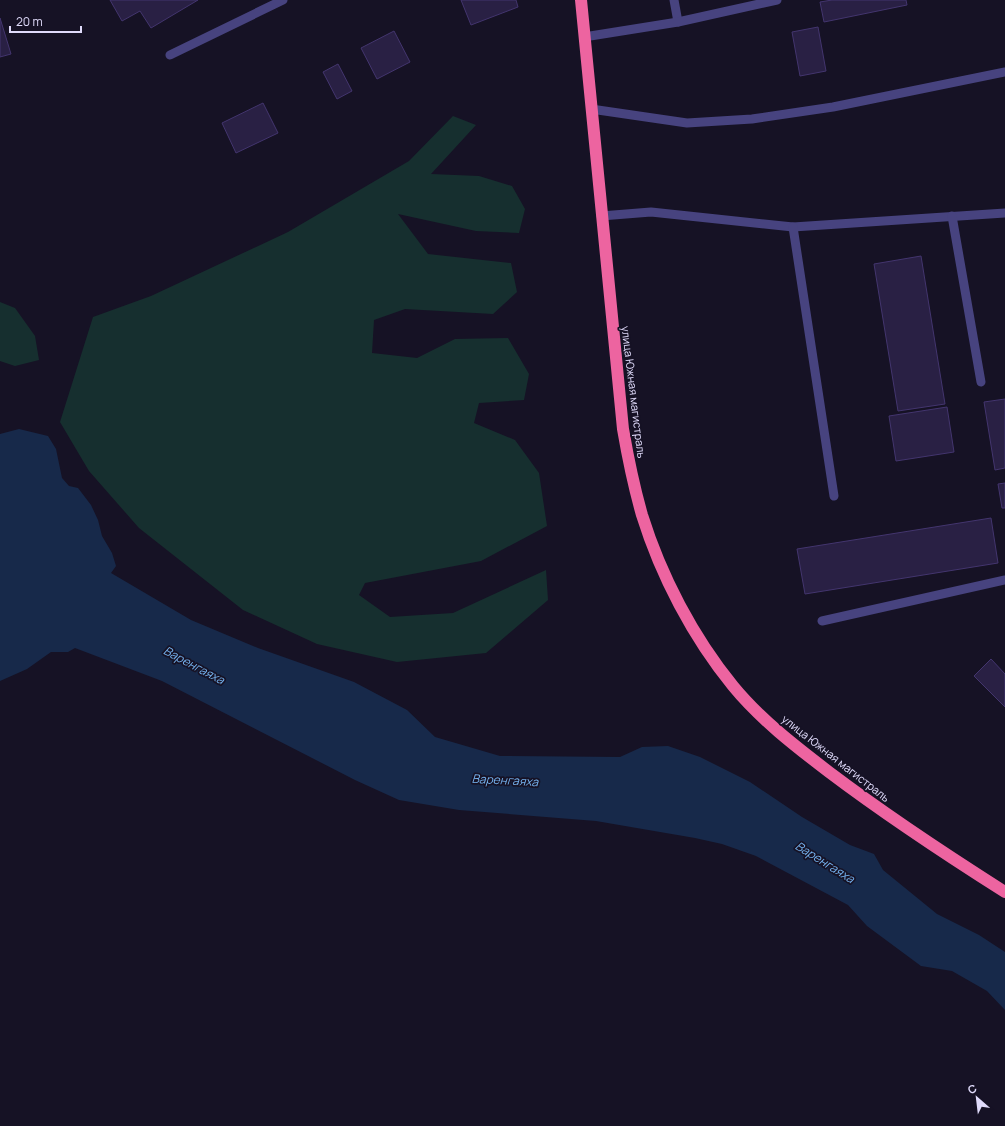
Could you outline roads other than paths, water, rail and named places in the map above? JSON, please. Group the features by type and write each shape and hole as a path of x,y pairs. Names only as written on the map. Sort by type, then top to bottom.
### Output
{"highway":[{"name":"улица Южная магистраль","path":"581,0 618,387 631,474 642,515 658,560 707,650 734,687 764,718 802,751 897,822 1005,892"}],"lane":[{"path":"170,55 283,0"},
{"path":"674,0 678,22"},
{"path":"584,37 678,22 777,0"},
{"path":"591,109 687,123 752,119 833,107 1005,72"},
{"path":"601,216 651,212 793,227 1005,213"},
{"path":"952,216 981,382"},
{"path":"793,227 834,496"},
{"path":"822,621 1005,580"}],"water":[{"name":"Варенгаяха","path":"19,429 48,436 56,449 62,478 69,486 78,488 91,505 98,520 102,536 112,553 116,566 111,573 191,620 258,648 354,682 407,710 435,737 500,756 620,757 642,747 668,746 700,757 750,782 802,817 850,845 874,854 883,870 937,914 979,935 1005,952 1005,1010 987,991 952,971 921,966 867,926 848,905 756,856 722,844 596,821 459,810 399,800 355,780 162,681 75,648 68,652 51,652 27,669 0,681 0,434"}]}
